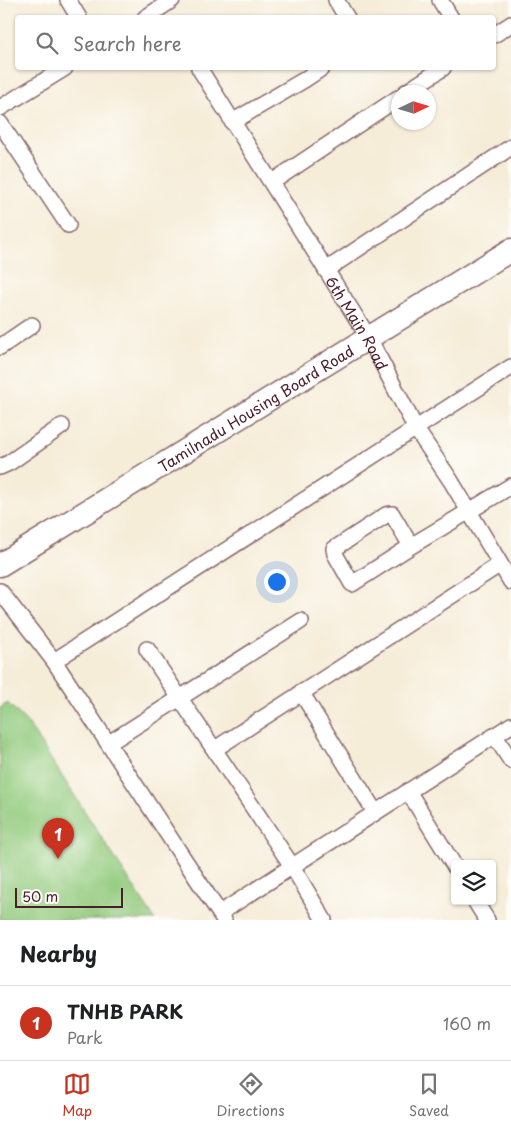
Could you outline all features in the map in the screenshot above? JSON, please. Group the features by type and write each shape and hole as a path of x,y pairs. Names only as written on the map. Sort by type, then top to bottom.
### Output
{"street":[{"path":"68,0 77,15"},
{"path":"336,0 345,15"},
{"path":"440,0 449,15"},
{"path":"150,15 164,6"},
{"path":"496,34 511,24"},
{"path":"0,108 61,70"},
{"name":"6th Main Road","path":"200,70 369,338 416,429 451,481 499,565 511,582"},
{"path":"232,122 319,70"},
{"path":"417,85 440,70"},
{"path":"272,182 391,103"},
{"path":"0,123 68,225"},
{"path":"326,270 511,147"},
{"name":"Tamilnadu Housing Board Road","path":"0,564 511,250"},
{"path":"0,346 32,325"},
{"path":"54,661 511,368"},
{"path":"0,467 9,463 62,426"},
{"path":"411,546 392,514 386,515 334,549 352,584 511,486"},
{"path":"215,749 499,565"},
{"path":"0,591 54,661 222,917 292,866 511,725"},
{"path":"109,743 302,621"},
{"path":"148,650 292,866 324,920"},
{"path":"301,692 375,812"},
{"path":"494,736 511,761"},
{"path":"408,791 451,861"},
{"path":"478,905 487,920"}],"green space":[{"path":"8,703 27,722 155,920 0,920 0,708"}],"place":[{"name":"TNHB PARK","path":"58,859"}]}
